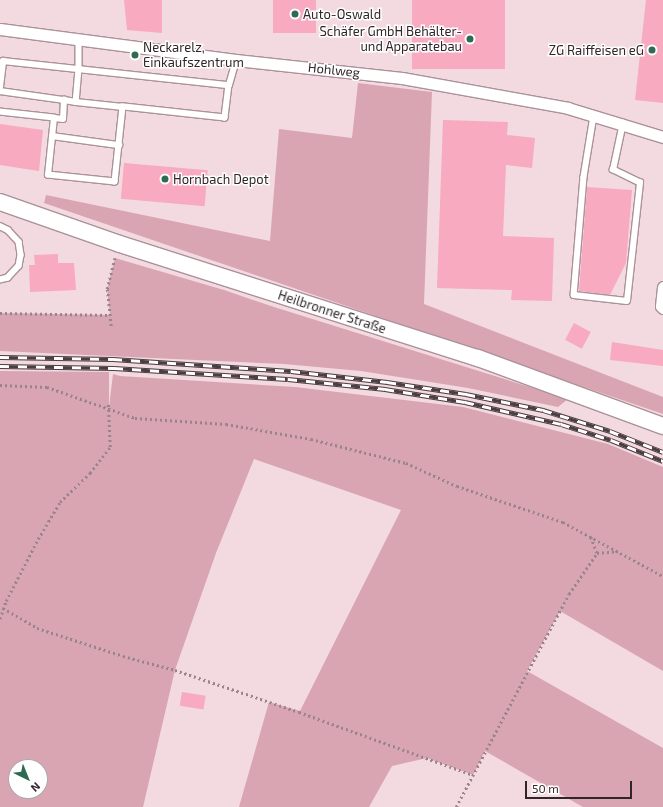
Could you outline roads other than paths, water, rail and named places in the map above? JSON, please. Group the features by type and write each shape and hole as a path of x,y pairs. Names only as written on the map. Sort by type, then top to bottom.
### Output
{"street":[{"name":"Hohlweg","path":"0,29 236,60 402,78 568,108 623,123 663,137"},
{"name":"Heilbronner Straße","path":"0,202 120,244 478,358 663,426"},
{"path":"663,287 661,306 663,308"}],"lane":[{"path":"76,102 79,69 79,40"},
{"path":"0,91 76,102 225,118 229,85 236,60"},
{"path":"0,87 3,61 229,85"},
{"path":"0,112 63,119 64,100"},
{"path":"54,118 48,175 115,182 123,107"},
{"path":"594,116 584,177 574,295 627,301 640,183 614,170 623,123"},
{"path":"52,136 119,145"},
{"path":"0,226 8,230 18,242 21,255 19,266 8,278 0,280"}],"railway":[{"path":"0,357 113,359 291,371 387,382 466,394 543,410 610,431 663,452"},
{"path":"0,366 114,368 288,379 385,389 465,402 561,424 611,440 663,461"}],"place":[{"name":"Auto-Oswald","path":"295,14"},
{"name":"Schäfer GmbH Behälter- und Apparatebau","path":"470,39"},
{"name":"ZG Raiffeisen eG","path":"652,50"},
{"name":"Neckarelz, Einkaufszentrum","path":"135,55"},
{"name":"Hornbach Depot","path":"165,179"}]}
